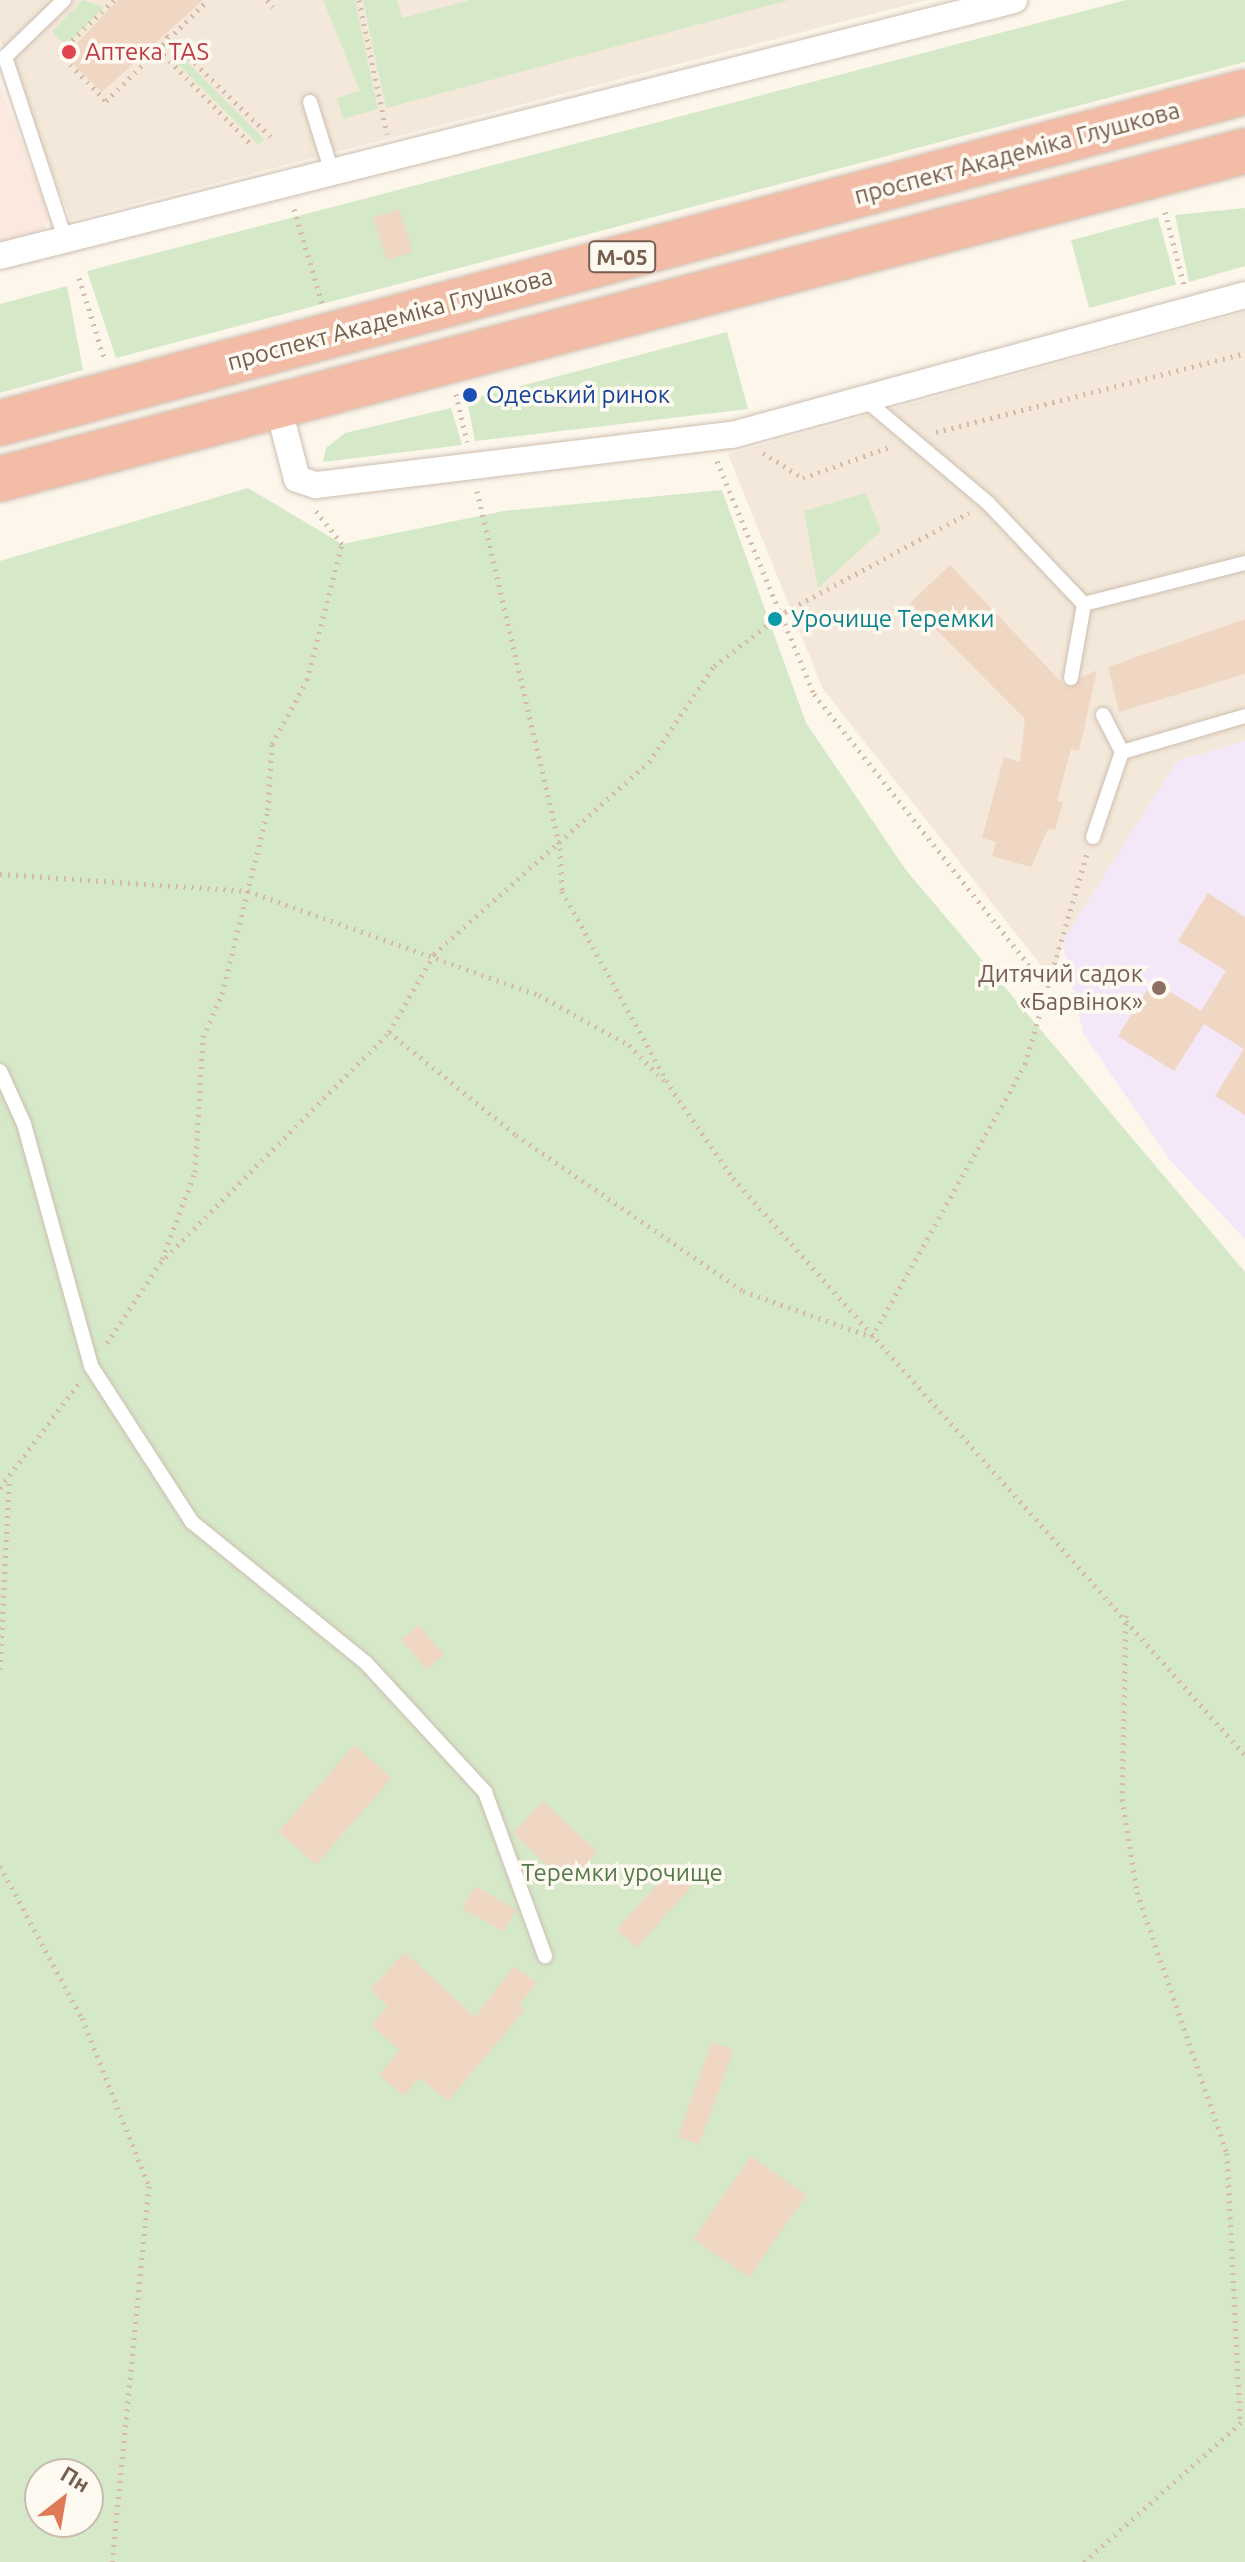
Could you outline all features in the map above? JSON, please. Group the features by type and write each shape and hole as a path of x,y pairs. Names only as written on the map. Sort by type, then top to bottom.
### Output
{"highway":[{"name":"проспект Академіка Глушкова","path":"0,423 1245,92"},
{"name":"М-05","path":"0,479 1245,151"}],"street":[{"path":"0,256 331,169 1014,0"},
{"path":"278,406 297,479 316,485 720,437 868,402 1245,295"}],"lane":[{"path":"64,0 5,57 65,238"},
{"path":"310,102 331,169"},
{"path":"868,402 916,437 988,503 1084,604"},
{"path":"1084,604 1245,563"},
{"path":"1071,678 1084,604"},
{"path":"1093,837 1122,752 1103,715"},
{"path":"1122,752 1245,716"},
{"path":"0,1071 24,1124 91,1366 192,1522 366,1663 485,1792 545,1956"}],"path":[{"path":"114,0 59,53 106,101 167,37 208,0"},
{"path":"267,0 273,7"},
{"path":"359,0 394,154"},
{"path":"167,37 274,140"},
{"path":"158,49 253,146"},
{"path":"286,181 323,307 309,310"},
{"path":"1165,212 1184,288"},
{"path":"79,278 100,359 115,356"},
{"path":"720,437 803,478 916,437 1245,353"},
{"path":"720,437 814,694 1047,988"},
{"path":"160,1263 195,1172 203,1037 222,994 268,810 272,744 307,680 342,544 297,479"},
{"path":"479,501 560,848 562,891 670,1087 733,1178 872,1337 1126,1614 1245,1755"},
{"path":"0,1488 9,1481 91,1366 160,1263 389,1032 434,954 560,848 649,762 714,666 785,612 988,503"},
{"path":"872,1337 1025,1064 1093,837"},
{"path":"0,874 248,891 434,954 539,995 629,1045 670,1087"},
{"path":"389,1032 516,1135 743,1291 872,1337"},
{"path":"0,1669 9,1481"},
{"path":"1084,2562 1242,2421 1227,2153 1137,1892 1122,1799 1126,1614"},
{"path":"0,1866 82,2018 149,2186 112,2562"}],"shaded area":[{"path":"0,0 927,0 71,220 0,40"},
{"path":"0,85 50,218 43,230 0,242"},
{"path":"1245,312 1245,741 1177,761 1062,942 1055,983 823,689 728,454"},
{"name":"Дитячий садок «Барвінок»","path":"1245,741 1245,1239 1169,1159 1083,1033 1062,942 1177,761"}],"green space":[{"path":"83,0 104,7 66,46 52,31"},
{"path":"323,0 355,0 378,109 343,119 337,98 360,91"},
{"path":"363,0 397,0 402,18 470,0 789,0 386,108"},
{"path":"1126,0 1245,0 1245,62 116,358 87,271"},
{"path":"178,53 264,139 259,145 172,59"},
{"path":"1245,208 1245,266 1189,282 1175,215"},
{"path":"1158,217 1176,285 1089,308 1071,240"},
{"path":"67,286 83,370 0,393 0,304"},
{"path":"727,332 748,409 475,441 467,400"},
{"path":"451,408 462,445 323,462 326,448 345,433"},
{"name":"Теремки урочище","path":"248,488 342,544 504,511 722,490 806,723 906,870 1245,1272 1245,2562 0,2562 0,561"},
{"path":"866,493 881,531 818,588 804,511"}],"building":[{"path":"118,0 203,0 102,92 65,56"},
{"path":"399,209 413,252 387,260 373,217"},
{"path":"950,565 1065,686 1097,670 1079,751 1071,749 1057,801 1063,802 1055,830 1048,829 1031,867 992,856 996,842 982,838 1004,757 1020,762 1025,719 910,603"},
{"path":"1245,619 1245,674 1119,712 1108,667"},
{"path":"1208,893 1245,917 1245,1115 1215,1096 1244,1049 1204,1024 1174,1071 1118,1036 1153,981 1201,1011 1226,971 1178,941"},
{"path":"419,1625 444,1655 426,1670 401,1640"},
{"path":"354,1745 392,1778 316,1865 279,1832"},
{"path":"543,1801 597,1851 567,1884 513,1833"},
{"path":"672,1868 692,1886 637,1948 616,1930"},
{"path":"475,1886 516,1909 504,1932 462,1909"},
{"path":"405,1952 475,2017 514,1966 537,1983 519,2005 525,2010 448,2101 419,2078 404,2096 379,2075 400,2050 371,2025 388,2006 370,1989"},
{"path":"712,2042 734,2050 699,2145 677,2137"},
{"path":"751,2156 807,2195 749,2278 693,2239"}],"place":[{"name":"Аптека TAS","path":"69,52"},
{"name":"Одеський ринок","path":"470,395"},
{"name":"Урочище Теремки","path":"775,619"},
{"name":"Дитячий садок «Барвінок»","path":"1159,988"}]}
